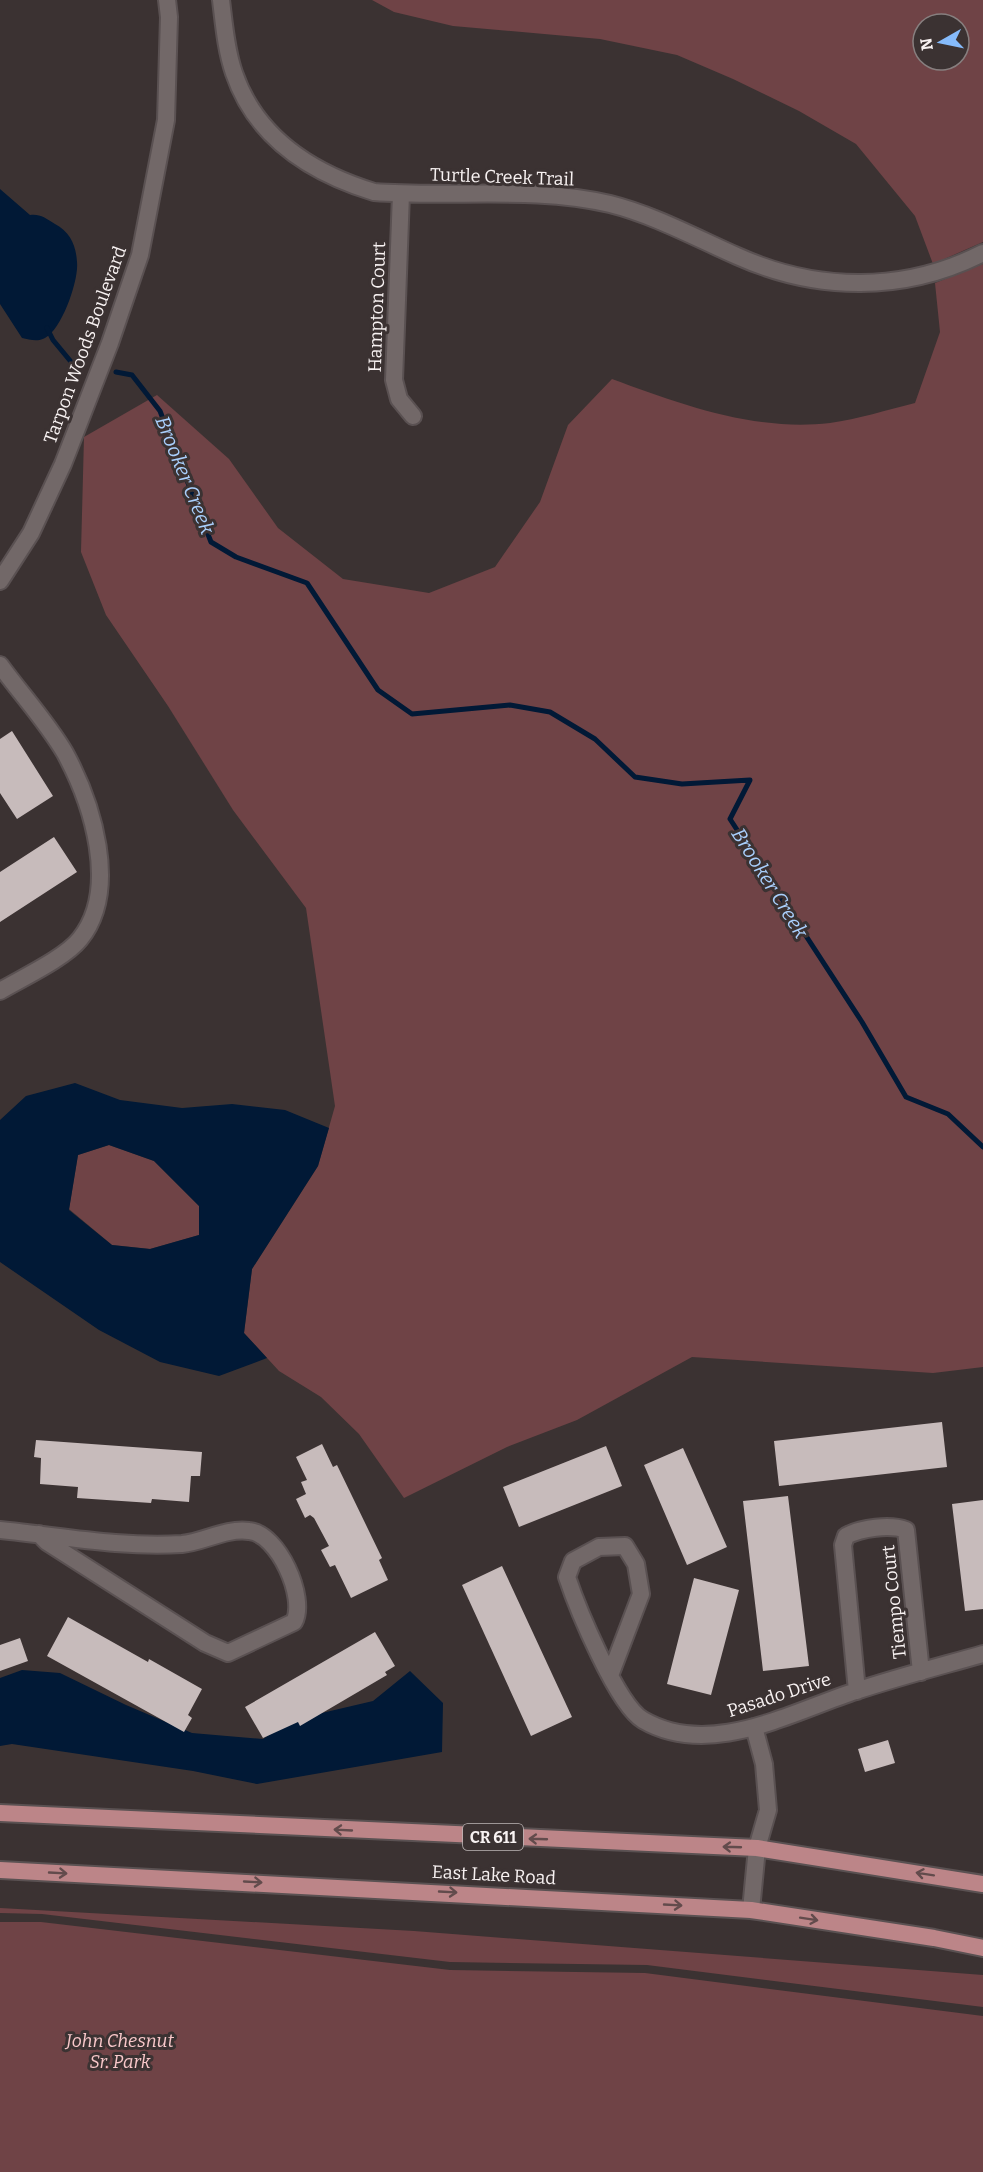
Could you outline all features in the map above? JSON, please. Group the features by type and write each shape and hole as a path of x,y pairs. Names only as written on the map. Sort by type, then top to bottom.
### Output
{"main road":[{"name":"East Lake Road","path":"0,1813 757,1848 983,1884"},
{"name":"East Lake Road","path":"0,1870 751,1910 934,1938 983,1948"}],"street":[{"name":"Tarpon Woods Boulevard","path":"0,581 31,533 63,464 110,343 140,255 166,120 169,17 167,0"},
{"name":"Turtle Creek Trail","path":"220,0 234,74 257,115 271,132 303,162 333,178 374,192 554,196 609,204 666,224 771,270 833,283 886,283 925,276 983,253"},
{"name":"Hampton Court","path":"401,194 394,380 399,399 413,416"},
{"path":"0,665 64,753 92,813 101,879 96,911 80,940 47,964 0,990"},
{"name":"Tiempo Court","path":"857,1690 843,1545 846,1536 853,1532 892,1527 906,1530 921,1672"},
{"path":"0,1530 137,1544 184,1544 224,1533 250,1530 271,1540 298,1595 299,1613 294,1622 228,1653 205,1643 47,1542 39,1534"},
{"name":"Pasado Drive","path":"611,1673 641,1594 636,1564 625,1546 599,1547 573,1561 567,1577 578,1609 623,1698 641,1719 677,1735 715,1735 754,1727 857,1690 983,1654"},
{"path":"751,1910 757,1848 768,1810 764,1764 754,1727"}],"green space":[{"path":"372,0 983,0 983,242 933,264 915,216 856,144 799,111 677,55 600,39 453,26 394,12"},
{"path":"983,264 983,1367 933,1373 692,1357 577,1420 507,1447 404,1498 359,1434 321,1397 279,1371 244,1333 252,1269 318,1166 335,1106 306,908 233,810 168,706 106,615 81,552 84,437 157,395 229,459 278,528 343,579 429,593 495,567 540,502 568,425 612,379 718,414 774,423 802,425 830,423 915,403 940,332 935,283"},
{"path":"109,1145 154,1161 199,1206 199,1235 150,1249 112,1245 69,1209 78,1155"},
{"path":"0,1908 414,1931 983,1975 983,2007 647,1965 450,1962 42,1914 0,1913"},
{"name":"John Chesnut Sr. Park","path":"0,1922 41,1922 450,1970 645,1973 983,2016 983,2172 0,2172"}],"water":[{"path":"0,189 30,215 43,217 60,227 68,235 75,250 77,270 68,303 57,325 42,339 22,338 0,304"},
{"path":"75,1083 120,1100 182,1108 232,1104 285,1110 329,1128 318,1166 252,1269 244,1333 267,1358 219,1376 160,1362 99,1330 0,1262 0,1120 26,1096","holes":["109,1145 154,1161 199,1206 199,1235 150,1249 112,1245 69,1210 78,1155"]},
{"path":"22,1670 60,1673 126,1705 192,1733 263,1739 292,1720 373,1701 410,1671 443,1703 442,1752 257,1784 193,1771 12,1744 0,1746 0,1678"}],"building":[{"path":"12,731 53,796 17,819 0,793 0,739"},
{"path":"54,837 77,872 0,922 0,872"},
{"path":"942,1422 947,1467 779,1486 774,1441"},
{"path":"36,1440 202,1452 200,1476 191,1476 189,1502 152,1499 151,1503 77,1498 78,1487 40,1484 41,1458 34,1457"},
{"path":"322,1444 333,1467 337,1465 382,1558 379,1560 388,1580 351,1598 335,1565 330,1567 321,1550 329,1546 314,1518 310,1515 305,1518 296,1499 306,1494 301,1482 307,1480 296,1457"},
{"path":"606,1446 622,1486 519,1527 503,1487"},
{"path":"683,1448 727,1547 687,1565 644,1465"},
{"path":"788,1496 809,1666 763,1671 743,1501"},
{"path":"983,1500 983,1609 965,1611 952,1504"},
{"path":"502,1566 572,1717 531,1736 462,1585"},
{"path":"694,1578 739,1590 711,1695 667,1684"},
{"path":"68,1617 202,1689 188,1715 192,1718 184,1732 47,1656"},
{"path":"375,1632 395,1666 385,1672 387,1675 300,1726 298,1722 263,1738 245,1707"},
{"path":"20,1638 28,1661 0,1671 0,1645"},
{"path":"888,1740 895,1763 865,1772 858,1749"}],"waterway":[{"name":"Brooker Creek","path":"47,328 53,340 72,363 84,366"},
{"name":"Brooker Creek","path":"116,372 132,375 160,411 211,542 236,557 307,583 378,690 412,714 510,705 550,712 595,739 635,777 682,784 750,780 730,819 862,1022 906,1097 948,1114 983,1147"}]}
